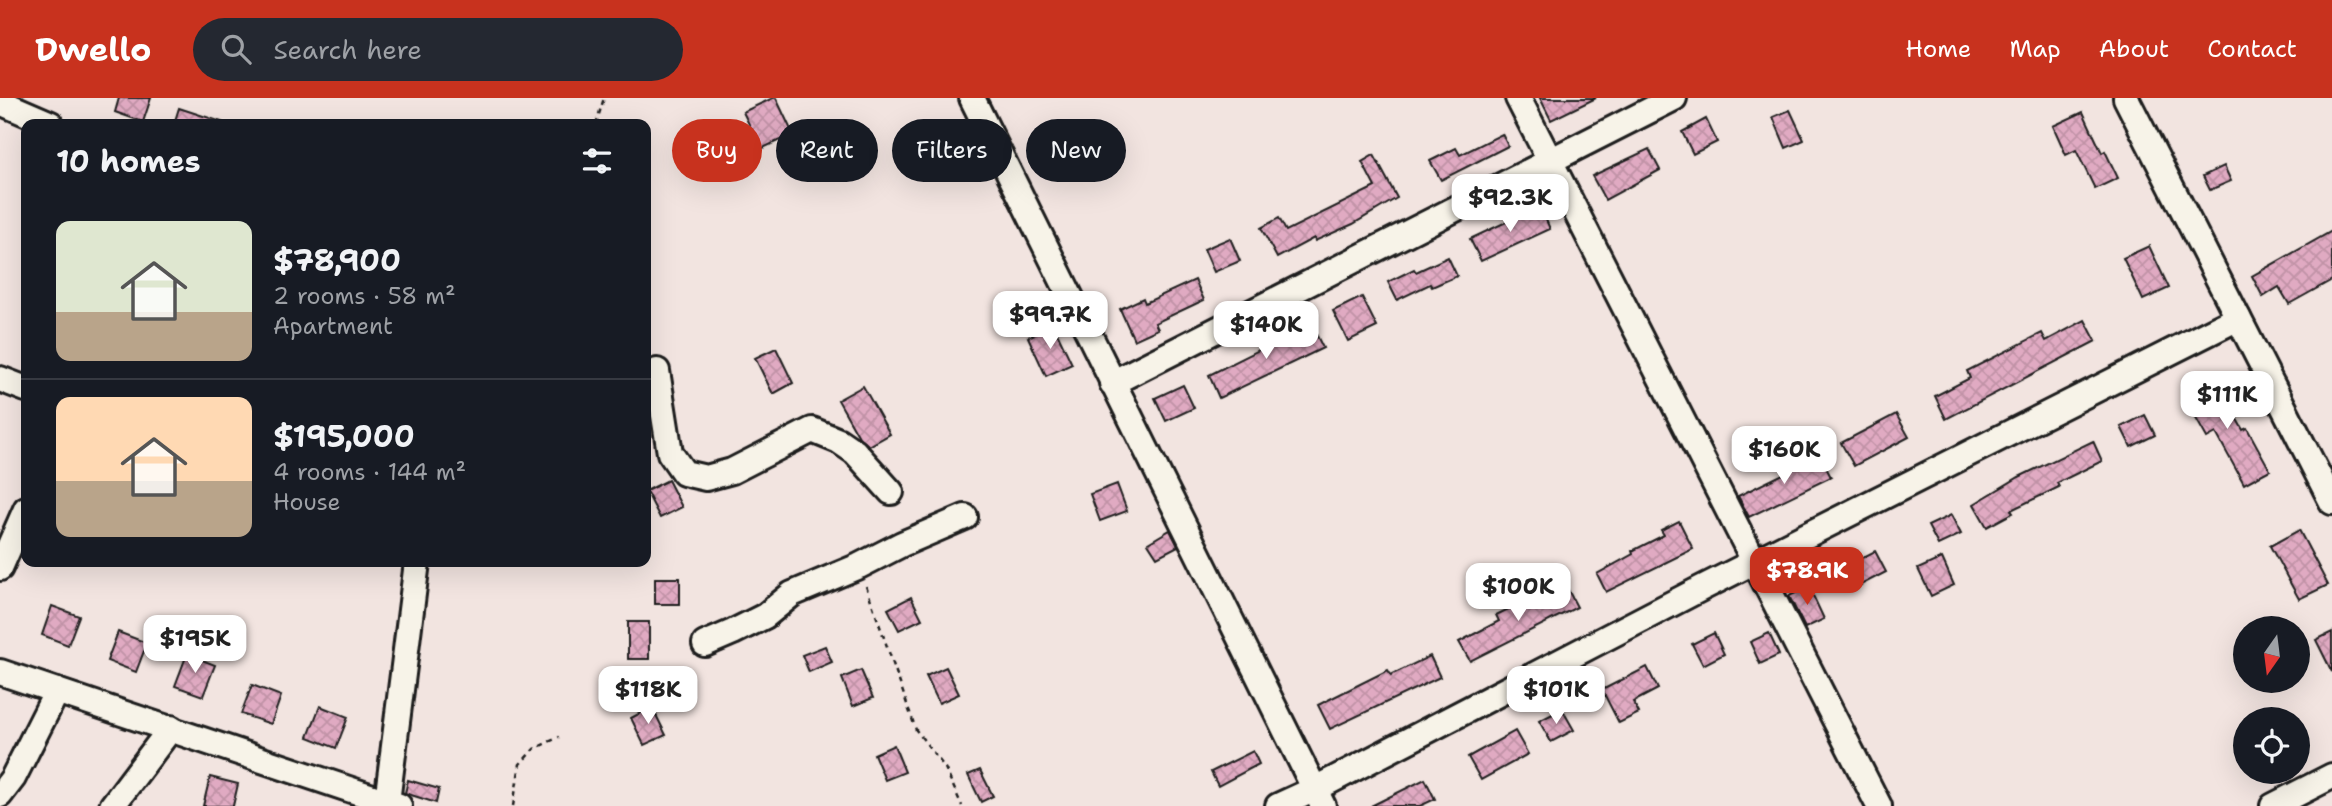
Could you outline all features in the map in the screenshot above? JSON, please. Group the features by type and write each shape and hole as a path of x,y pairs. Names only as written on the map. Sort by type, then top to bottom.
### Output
{"street":[{"path":"972,98 1319,798"},
{"path":"1518,98 1879,806"},
{"path":"1112,383 1674,98"},
{"path":"2126,98 2332,502"},
{"path":"14,104 42,119"},
{"path":"1278,806 1319,798 1754,562 2238,318"},
{"path":"657,371 670,453 684,473 706,478 732,471 812,430 839,441 855,452 891,492"},
{"path":"0,379 21,387"},
{"path":"705,644 765,616 792,594 965,517"},
{"path":"0,568 21,520"},
{"path":"1,675 171,728 393,804 417,567"},
{"path":"0,795 13,778 57,691"},
{"path":"112,806 171,728"},
{"path":"2273,806 2332,776"}],"path":[{"path":"598,119 604,98"},
{"path":"859,566 916,730 945,768 962,806"},
{"path":"513,806 520,764 534,749 559,737"}],"building":[{"path":"119,98 151,98 144,119 135,119 115,112"},
{"path":"776,98 786,119 776,119 776,142 762,149 762,119 746,119 743,112"},
{"path":"1540,98 1596,98 1551,120"},
{"path":"179,108 213,119 176,119"},
{"path":"1790,110 1804,140 1786,148 1773,117"},
{"path":"2083,112 2102,153 2105,151 2118,178 2095,189 2076,150 2066,155 2053,126"},
{"path":"1706,119 1717,142 1693,154 1682,132"},
{"path":"1502,134 1508,146 1441,180 1430,161 1456,148 1460,155"},
{"path":"1649,149 1660,170 1605,200 1592,176"},
{"path":"1374,155 1397,198 1353,224 1315,241 1314,238 1277,258 1261,228 1279,218 1286,231 1375,187 1362,162"},
{"path":"2224,166 2231,181 2210,190 2203,176"},
{"path":"1540,206 1550,229 1481,261 1470,239"},
{"path":"2332,231 2332,280 2289,304 2279,287 2263,297 2252,276"},
{"path":"1230,238 1240,261 1214,272 1204,249"},
{"path":"2149,246 2169,288 2143,300 2123,258"},
{"path":"1448,257 1457,276 1432,287 1430,284 1397,300 1388,282"},
{"path":"1195,280 1204,300 1155,323 1158,329 1134,340 1120,309 1143,298 1145,303"},
{"path":"1362,297 1377,327 1348,341 1333,311"},
{"path":"2085,320 2096,341 1946,419 1935,396 1970,378 1967,371 2042,333 2046,341"},
{"path":"1311,324 1323,348 1219,398 1209,375"},
{"path":"1054,326 1072,364 1046,376 1028,337"},
{"path":"776,348 793,383 773,394 755,358"},
{"path":"2215,380 2243,430 2247,428 2270,470 2244,484 2216,433 2207,438 2184,397"},
{"path":"1183,385 1194,408 1166,421 1155,398"},
{"path":"863,386 890,434 869,446 859,437 838,400"},
{"path":"1896,414 1909,437 1854,466 1841,443"},
{"path":"2145,415 2155,435 2131,447 2121,427"},
{"path":"2093,441 2102,461 2057,483 2059,487 2011,510 2013,513 1987,527 1974,504 2019,477"},
{"path":"1820,456 1831,477 1749,517 1738,496"},
{"path":"668,480 682,507 660,518 651,501 651,488"},
{"path":"1117,484 1127,511 1100,521 1090,494"},
{"path":"1951,515 1961,534 1938,545 1928,526"},
{"path":"1679,521 1693,549 1606,592 1597,574 1633,554 1632,551 1664,535 1661,530"},
{"path":"1170,530 1178,546 1157,557 1148,543"},
{"path":"2299,530 2328,585 2299,599 2270,546"},
{"path":"1875,551 1886,572 1857,587 1846,566"},
{"path":"1942,558 1954,585 1931,596 1918,569"},
{"path":"655,578 680,578 680,604 655,604"},
{"path":"1566,586 1577,607 1470,661 1459,642 1499,621 1496,615 1519,604 1522,609"},
{"path":"1809,587 1824,619 1805,628 1789,596"},
{"path":"911,597 922,619 899,630 888,609"},
{"path":"52,606 79,616 68,645 42,635"},
{"path":"628,622 649,622 649,659 628,659"},
{"path":"118,632 147,643 136,672 107,661"},
{"path":"2332,632 2332,672 2316,640"},
{"path":"1714,633 1724,654 1703,665 1692,644"},
{"path":"1769,633 1779,655 1760,664 1750,642"},
{"path":"825,646 832,662 809,672 802,655"},
{"path":"187,654 215,665 203,696 175,686"},
{"path":"1430,656 1440,677 1330,729 1318,705 1388,670 1391,675"},
{"path":"946,667 959,694 939,703 926,676"},
{"path":"1647,667 1658,689 1633,702 1639,713 1619,723 1602,690"},
{"path":"861,670 873,698 853,706 842,678"},
{"path":"252,685 281,696 271,724 241,714"},
{"path":"320,706 348,717 336,748 308,737"},
{"path":"652,707 666,735 644,745 631,718"},
{"path":"1562,709 1574,730 1551,742 1539,721"},
{"path":"1515,731 1528,754 1481,780 1468,757"},
{"path":"894,745 905,772 885,780 874,754"},
{"path":"1253,751 1259,764 1218,786 1211,772"},
{"path":"980,770 993,796 981,802 968,775"},
{"path":"210,777 238,784 233,806 203,806"},
{"path":"1425,779 1435,799 1420,806 1371,806"},
{"path":"408,780 439,789 436,803 405,793"}]}
